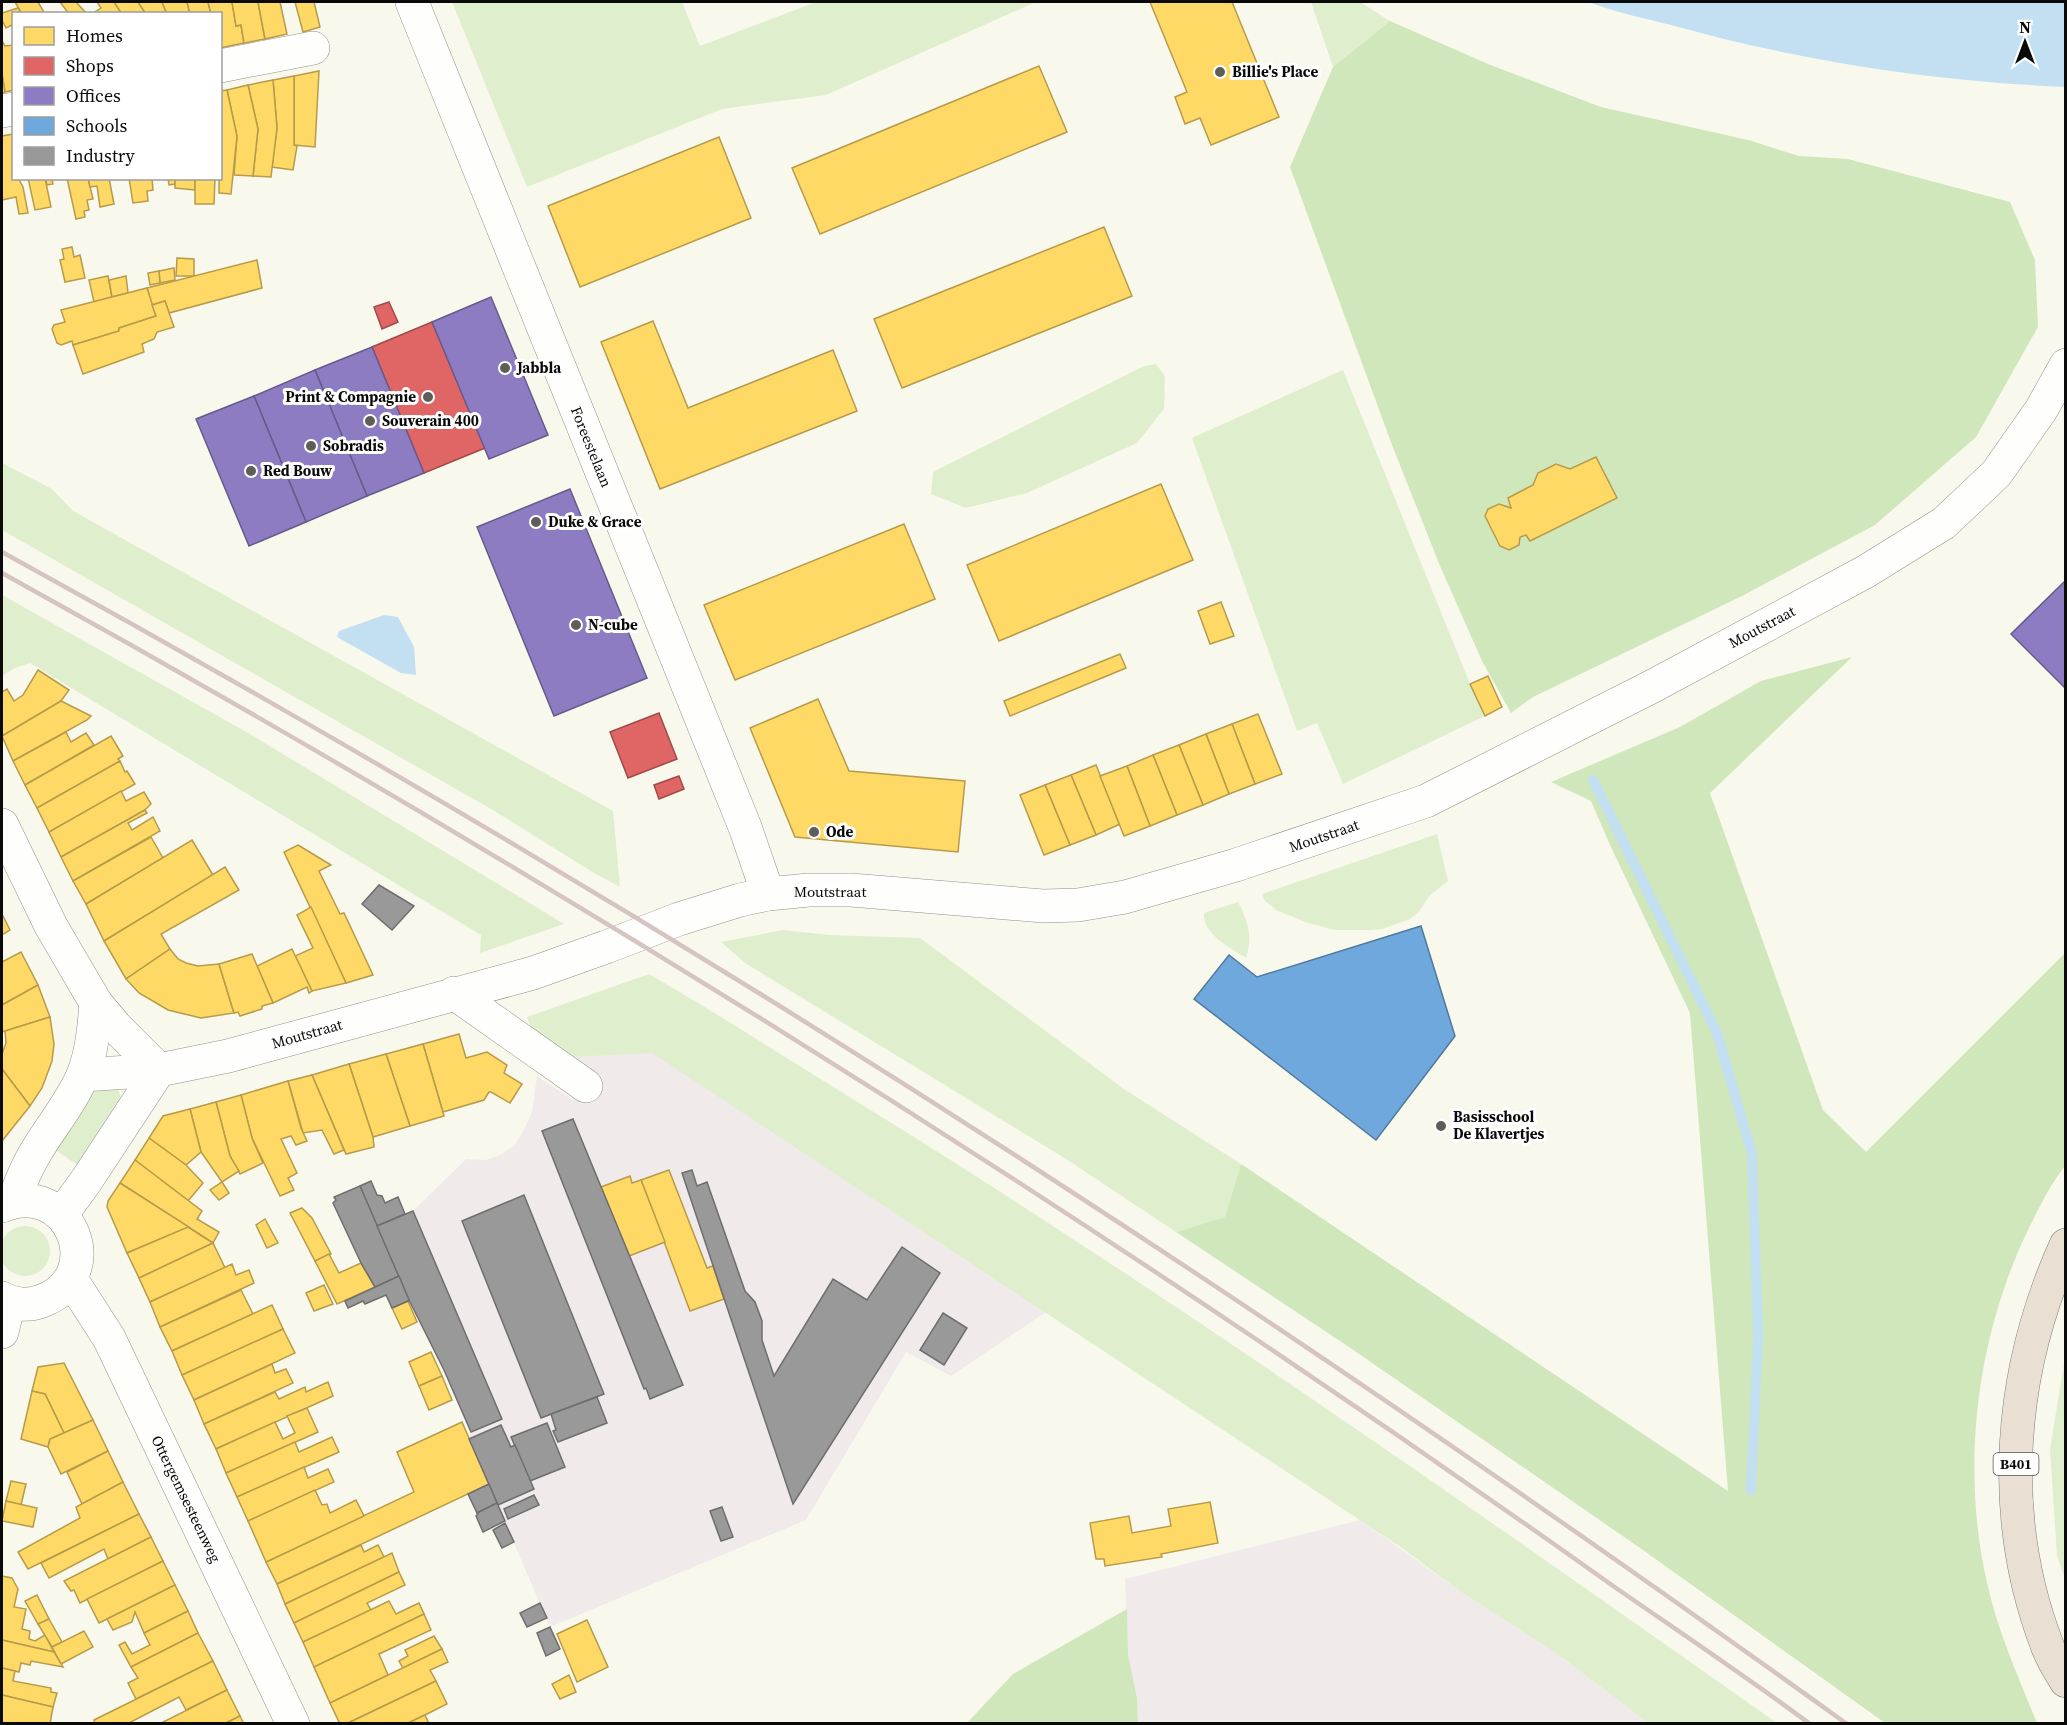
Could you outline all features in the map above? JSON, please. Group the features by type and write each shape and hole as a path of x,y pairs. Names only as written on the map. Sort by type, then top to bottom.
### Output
{"highway":[{"name":"B401","path":"2066,1245 2046,1292 2033,1333 2022,1383 2017,1423 2016,1475 2018,1528 2027,1578 2047,1646 2066,1682"}],"street":[{"name":"Foreestelaan","path":"412,2 745,827 768,894"},
{"path":"222,66 313,48"},
{"name":"Moutstraat","path":"159,1070 228,1056 533,972 679,919 768,894 809,890 851,890 1043,906 1078,905 1125,897 1236,865 1426,801 1653,686 1866,572 1944,523 1996,474 2041,410 2066,365"},
{"path":"2,825 51,926 96,1003 116,1027 159,1070"},
{"path":"454,993 586,1086"},
{"path":"8,1203 28,1166 69,1103 83,1075 93,1042 96,1003"},
{"path":"83,1075 159,1070"},
{"path":"62,1214 159,1070"},
{"path":"4,1311 55,1296 71,1279 78,1257 75,1234 62,1214 40,1202 8,1203"},
{"name":"Ottergemsesteenweg","path":"71,1279 109,1338 293,1724"}],"shaded area":[{"path":"651,1052 1046,1312 951,1376 906,1352 806,1520 550,1627 469,1439 471,1432 444,1370 409,1300 413,1211 466,1159 486,1160 502,1154 515,1145 532,1112 537,1076 573,1100 573,1057"},
{"path":"1360,1520 1461,1592 1559,1655 1648,1723 1138,1723 1137,1698 1128,1654 1125,1579"}],"green space":[{"path":"452,2 682,2 700,46 816,2 1036,2 826,95 722,109 527,187"},
{"path":"1311,2 1360,2 1390,21 1333,67"},
{"path":"1390,21 1488,64 1601,107 1748,140 1799,156 1848,159 2010,202 2035,260 2038,327 1976,437 1875,525 1744,595 1533,697 1511,713 1482,661 1440,566 1392,445 1290,167 1333,67"},
{"path":"1156,364 1165,376 1164,409 1137,443 1027,493 966,508 931,494 933,472 1144,366"},
{"path":"1343,370 1485,716 1343,784 1317,723 1297,731 1192,438"},
{"path":"2,463 52,489 73,511 613,811 620,887 491,809 2,530"},
{"path":"2,595 250,734 564,924 480,953 481,935 30,663 2,676"},
{"path":"1852,657 1710,793 1823,1110 1866,1152 2065,953 2065,1166 2050,1188 2029,1228 1996,1313 1985,1358 1978,1404 1975,1450 1975,1497 1988,1587 2016,1673 2037,1723 1885,1723 1643,1550 1349,1347 1176,1232 1225,1217 1241,1164 1728,1491 1690,1013 1591,801 1551,782 1680,727 1761,681"},
{"path":"1437,834 1448,881 1430,895 1418,913 1410,919 1382,929 1335,930 1308,923 1276,910 1265,901 1262,894"},
{"path":"1238,902 1248,929 1249,943 1246,958 1212,934 1205,921 1204,913"},
{"path":"783,930 829,935 920,938 1124,1089 1241,1164 1225,1217 1176,1232 1066,1159 745,963 721,942"},
{"path":"649,974 955,1163 1193,1318 1428,1478 1777,1723 1648,1723 1559,1655 1461,1592 1399,1546 652,1053 573,1057 531,1029 527,1017"},
{"path":"114,1085 121,1099 79,1166 54,1149 93,1090"},
{"path":"25,1226 43,1233 50,1251 43,1269 25,1276 7,1269 0,1251 7,1233"},
{"path":"2065,1358 2065,1579 2057,1556 2050,1449"},
{"path":"1127,1609 1128,1654 1137,1698 1138,1723 967,1723 1013,1674"}],"water":[{"path":"1588,2 2065,2 2065,87 1965,80 1817,59 1719,38"},
{"path":"384,615 398,617 414,647 416,675 401,673 337,637 339,631"}],"building: Homes":[{"path":"15,2 38,2 44,12 21,12"},
{"path":"60,2 76,2 85,12 68,12"},
{"path":"97,2 114,2 121,12 95,12 101,8"},
{"path":"114,2 138,2 145,12 121,12"},
{"path":"138,2 162,2 166,12 145,12"},
{"path":"162,2 187,2 190,12 166,12"},
{"path":"187,2 208,2 210,12 190,12"},
{"path":"208,2 232,2 236,26 241,25 244,43 222,48 222,12 210,12"},
{"path":"232,2 258,2 265,39 244,43 241,25 236,26"},
{"path":"258,2 280,2 287,34 265,39"},
{"path":"295,2 314,2 320,27 303,32"},
{"name":"Billie's Place","path":"1150,2 1232,2 1279,117 1211,145 1200,118 1185,124 1175,97 1187,92"},
{"path":"18,8 21,12 12,12 12,25 6,28 2,20 2,13"},
{"path":"2,41 5,46 12,45 12,90 5,92 2,74"},
{"path":"1039,66 1067,132 820,234 792,168"},
{"path":"319,71 315,147 294,145 294,76"},
{"path":"2,74 5,92 2,93"},
{"path":"294,76 294,145 297,146 293,170 272,167 277,128 273,80"},
{"path":"273,80 277,128 271,177 253,176 258,129 248,85"},
{"path":"248,85 258,129 253,176 234,175 237,136 227,90"},
{"path":"227,90 237,136 231,194 219,193 219,180 222,180 222,91"},
{"path":"12,134 12,180 19,180 23,187 28,213 19,214 16,197 2,200 2,136"},
{"path":"719,137 751,218 580,287 548,206"},
{"path":"28,180 45,180 51,207 35,210"},
{"path":"46,180 52,180 53,184 47,185"},
{"path":"67,180 88,180 93,199 87,200 89,210 84,211 85,217 76,219"},
{"path":"88,180 109,180 114,204 100,207 97,186 90,187"},
{"path":"129,180 152,180 153,190 147,191 148,201 133,203"},
{"path":"168,180 175,180 175,184 169,185"},
{"path":"175,180 195,180 195,190 175,188"},
{"path":"195,180 215,180 214,204 195,204"},
{"path":"1104,227 1132,296 902,388 874,319"},
{"path":"72,247 74,257 80,255 85,278 65,282 60,260 64,259 62,249"},
{"path":"177,258 194,259 194,276 176,276"},
{"path":"257,260 262,288 169,313 165,301 152,305 147,288"},
{"path":"174,268 175,280 160,283 159,271"},
{"path":"159,271 160,283 150,285 148,273"},
{"path":"108,276 112,297 94,302 89,280"},
{"path":"126,276 128,293 112,297 109,280"},
{"path":"147,288 156,316 119,328 119,331 73,345 72,341 61,345 57,343 52,329 54,325 65,322 61,310"},
{"path":"165,301 174,327 157,332 154,339 142,344 144,352 83,374 73,345 119,331 119,328 156,316 152,305"},
{"path":"653,321 688,408 833,350 857,411 660,489 601,342"},
{"path":"1596,457 1617,498 1530,541 1526,535 1520,537 1519,545 1509,550 1500,546 1485,516 1488,509 1499,504 1511,508 1508,498 1533,485 1538,473 1556,464 1570,469"},
{"path":"1161,484 1193,560 999,641 967,565"},
{"path":"904,524 935,599 735,680 704,605"},
{"path":"1221,602 1234,636 1210,644 1198,611"},
{"path":"1120,654 1126,668 1010,716 1004,701"},
{"path":"38,670 69,690 61,701 2,736 2,692 7,689 14,701 23,695"},
{"path":"1488,676 1502,707 1485,716 1470,684"},
{"path":"818,699 849,771 965,781 958,852 795,837 750,728"},
{"path":"61,701 91,716 13,761 2,736"},
{"path":"1258,714 1282,774 1255,784 1232,724"},
{"path":"1232,724 1255,784 1229,794 1206,734"},
{"path":"66,732 71,742 86,733 94,745 25,785 13,761"},
{"path":"1206,734 1229,794 1203,805 1179,745"},
{"path":"111,736 123,756 118,759 120,761 37,808 25,785"},
{"path":"1179,745 1203,805 1177,815 1153,755"},
{"path":"1153,755 1177,815 1150,826 1127,766"},
{"path":"120,761 125,772 127,771 135,784 49,832 37,808"},
{"path":"1096,765 1120,824 1096,835 1071,775"},
{"path":"1127,766 1150,826 1124,836 1100,776"},
{"path":"1071,775 1096,835 1070,845 1045,785"},
{"path":"1045,785 1070,845 1044,855 1020,795"},
{"path":"121,791 126,801 144,792 151,804 145,810 61,857 49,832"},
{"path":"145,810 147,813 128,823 132,830 153,817 160,831 73,881 61,857"},
{"path":"151,837 163,858 86,904 73,881"},
{"path":"192,840 213,875 104,941 86,904"},
{"path":"298,845 331,865 319,871 340,914 344,913 373,975 346,983 284,852"},
{"path":"225,867 239,890 161,934 170,949 126,979 104,941"},
{"path":"311,907 346,983 312,991 295,956 313,948 297,915"},
{"path":"2,914 10,930 2,935"},
{"path":"170,949 178,959 186,963 198,966 219,964 234,1013 201,1018 168,1010 139,993 126,979"},
{"path":"292,949 312,991 309,993 307,987 273,1003 257,966"},
{"path":"21,952 38,985 2,1005 2,962"},
{"path":"252,954 273,1003 240,1016 238,1012 234,1013 219,964"},
{"path":"38,985 50,1017 2,1032 2,1005"},
{"path":"50,1017 54,1044 52,1061 42,1088 30,1106 2,1069 2,1054 6,1043 5,1031"},
{"path":"459,1034 466,1058 487,1052 507,1065 504,1073 522,1084 510,1103 489,1092 484,1100 443,1112 423,1044"},
{"path":"423,1044 444,1116 410,1126 386,1054"},
{"path":"386,1054 410,1126 373,1137 349,1064"},
{"path":"349,1064 373,1137 374,1147 346,1154 312,1075"},
{"path":"2,1069 30,1106 2,1141"},
{"path":"312,1075 344,1150 334,1154 322,1130 303,1133 288,1081"},
{"path":"288,1081 307,1141 296,1145 291,1136 281,1139 297,1173 288,1178 294,1190 280,1196 252,1138 241,1095"},
{"path":"241,1095 252,1138 263,1163 240,1174 230,1156 216,1102"},
{"path":"216,1102 230,1156 239,1171 222,1182 201,1152 190,1109"},
{"path":"190,1109 201,1152 186,1165 149,1138 163,1116"},
{"path":"149,1138 186,1165 203,1183 188,1201 135,1160"},
{"path":"135,1160 202,1211 197,1219 219,1232 213,1243 120,1183"},
{"path":"669,1170 707,1268 713,1266 724,1299 690,1311 641,1180"},
{"path":"630,1176 632,1183 641,1180 665,1242 629,1256 601,1187"},
{"path":"222,1182 229,1193 219,1200 210,1190"},
{"path":"120,1183 189,1227 127,1253 107,1207 108,1201"},
{"path":"302,1208 312,1218 331,1254 315,1261 290,1213"},
{"path":"265,1219 278,1243 267,1248 256,1225"},
{"path":"188,1227 213,1243 139,1278 127,1253"},
{"path":"213,1243 225,1268 150,1302 139,1278"},
{"path":"329,1254 339,1273 361,1263 375,1287 337,1304 315,1261"},
{"path":"232,1264 236,1275 249,1270 254,1283 160,1327 150,1302"},
{"path":"324,1285 333,1304 314,1311 306,1293"},
{"path":"241,1290 253,1314 172,1351 160,1327"},
{"path":"408,1301 417,1322 402,1329 392,1308"},
{"path":"272,1305 283,1329 182,1375 172,1351"},
{"path":"283,1329 295,1353 194,1400 182,1375"},
{"path":"431,1352 442,1376 419,1386 409,1362"},
{"path":"64,1363 93,1420 64,1433 45,1394 32,1391 38,1367"},
{"path":"272,1364 275,1373 286,1369 293,1383 204,1424 194,1400"},
{"path":"442,1376 452,1400 429,1410 419,1386"},
{"path":"328,1382 333,1396 216,1449 204,1424 275,1392 279,1399 305,1387 306,1392"},
{"path":"32,1391 45,1394 64,1433 50,1439 48,1447 21,1439"},
{"path":"307,1408 318,1432 226,1473 216,1449 275,1422 283,1439 295,1433 287,1416"},
{"path":"93,1420 108,1451 61,1474 48,1447 50,1439"},
{"path":"462,1422 489,1484 277,1584 266,1562 414,1492 397,1452"},
{"path":"332,1437 339,1452 237,1497 226,1473 295,1442 299,1452"},
{"path":"108,1451 123,1482 82,1504 67,1472"},
{"path":"304,1467 308,1478 328,1469 334,1482 248,1521 237,1497"},
{"path":"11,1481 26,1484 21,1505 6,1501"},
{"path":"123,1482 139,1514 28,1569 18,1552 80,1518 76,1507"},
{"path":"315,1490 322,1505 327,1504 330,1513 356,1500 364,1516 266,1562 248,1521"},
{"path":"6,1501 37,1508 33,1527 2,1521"},
{"path":"1210,1502 1218,1543 1161,1554 1162,1557 1105,1566 1104,1559 1096,1559 1090,1523 1129,1516 1132,1533 1171,1526 1168,1509"},
{"path":"139,1514 151,1537 108,1559 104,1549 49,1578 41,1563"},
{"path":"151,1537 163,1561 80,1603 74,1590 71,1591 64,1581"},
{"path":"361,1545 364,1552 378,1545 384,1557 285,1604 277,1584"},
{"path":"392,1553 399,1572 294,1623 285,1604"},
{"path":"163,1561 175,1585 99,1623 87,1599"},
{"path":"399,1572 405,1585 367,1603 371,1610 303,1642 294,1623"},
{"path":"2,1576 12,1578 18,1589 14,1607 26,1609 22,1629 30,1631 29,1639 35,1641 45,1635 54,1652 2,1640"},
{"path":"175,1585 188,1611 144,1633 135,1612 132,1622 113,1630 107,1619"},
{"path":"37,1595 49,1619 38,1624 25,1601"},
{"path":"389,1601 396,1614 419,1603 424,1614 314,1667 303,1642"},
{"path":"188,1611 198,1633 131,1667 119,1645 125,1642 132,1654 150,1645 144,1633"},
{"path":"424,1614 431,1630 379,1654 388,1675 330,1703 314,1667"},
{"path":"49,1619 62,1642 52,1647 38,1624"},
{"path":"587,1620 608,1667 577,1682 557,1634"},
{"path":"84,1631 93,1647 61,1664 52,1647"},
{"path":"198,1633 213,1661 136,1699 128,1683 138,1678 131,1667"},
{"path":"434,1636 442,1649 403,1668 399,1661 408,1656 405,1650"},
{"path":"2,1640 54,1652 63,1667 31,1661 30,1665 21,1663 19,1672 2,1668"},
{"path":"442,1649 448,1662 430,1670 436,1681 346,1724 340,1724 330,1703"},
{"path":"213,1661 227,1690 186,1710 179,1697 127,1724 95,1724 94,1720"},
{"path":"2,1668 15,1671 13,1681 51,1688 51,1692 57,1693 53,1707 2,1695"},
{"path":"569,1675 576,1692 560,1699 552,1684"},
{"path":"436,1681 447,1704 425,1715 406,1724 346,1724"},
{"path":"227,1690 240,1716 224,1724 164,1724 163,1722"},
{"path":"2,1695 53,1707 50,1724 2,1723"},
{"path":"425,1715 429,1724 406,1724"},
{"path":"240,1716 244,1724 224,1724"}],"building: Shops":[{"path":"389,302 398,322 382,329 374,307"},
{"name":"Print & Compagnie","path":"432,322 485,448 424,473 372,347"},
{"path":"659,713 677,759 628,778 610,732"},
{"path":"679,776 684,789 659,799 654,785"}],"building: Offices":[{"path":"491,297 548,435 489,459 432,322"},
{"name":"Souverain 400","path":"372,347 424,473 367,496 315,370"},
{"name":"Sobradis","path":"315,370 367,496 306,522 254,396"},
{"name":"Red Bouw","path":"254,396 306,522 249,546 196,419"},
{"path":"570,489 647,678 554,716 477,527"},
{"path":"2066,580 2066,689 2011,634"}],"building: Schools":[{"path":"1421,926 1455,1036 1376,1140 1194,999 1229,955 1257,977"}],"building: Industry":[{"path":"379,885 414,906 392,930 362,904"},
{"path":"573,1119 683,1385 650,1399 646,1388 644,1389 542,1131"},
{"path":"692,1170 697,1186 707,1182 745,1291 755,1302 762,1321 762,1340 774,1376 833,1279 867,1300 902,1247 940,1273 793,1504 682,1173"},
{"path":"371,1181 377,1195 382,1196 385,1203 398,1197 405,1214 377,1226 360,1186"},
{"path":"360,1186 399,1276 375,1287 333,1203 336,1200 334,1197"},
{"path":"524,1195 604,1394 541,1418 462,1221"},
{"path":"413,1211 502,1419 471,1432 377,1226"},
{"path":"399,1276 408,1301 392,1308 386,1295 348,1308 345,1301"},
{"path":"943,1313 967,1328 944,1365 920,1350"},
{"path":"597,1397 607,1423 558,1442 553,1431 556,1430 551,1414"},
{"path":"547,1423 565,1467 530,1481 511,1437"},
{"path":"501,1425 511,1447 515,1445 534,1489 498,1505 469,1439"},
{"path":"489,1484 497,1503 477,1513 468,1494"},
{"path":"534,1495 539,1505 508,1519 504,1509"},
{"path":"497,1503 505,1521 483,1532 476,1516 477,1513"},
{"path":"722,1507 733,1537 721,1541 710,1511"},
{"path":"505,1523 514,1542 502,1548 493,1530"},
{"path":"540,1603 547,1618 527,1627 520,1613"},
{"path":"550,1627 560,1649 546,1656 537,1633"}],"waterway":[{"path":"1593,780 1717,1033 1752,1154 1758,1337 1751,1490"}],"railway":[{"path":"2,552 270,702 536,857 929,1100 1158,1248 1357,1381 1652,1585 1847,1724"},
{"path":"2,573 416,809 823,1058 1024,1186 1223,1317 1421,1451 1810,1724"}],"place":[{"name":"Billie's Place","path":"1220,72"},
{"name":"Jabbla","path":"505,368"},
{"name":"Print & Compagnie","path":"428,397"},
{"name":"Souverain 400","path":"370,421"},
{"name":"Sobradis","path":"311,446"},
{"name":"Red Bouw","path":"251,471"},
{"name":"Duke & Grace","path":"536,522"},
{"name":"N-cube","path":"576,625"},
{"name":"Ode","path":"814,832"},
{"name":"Basisschool De Klavertjes","path":"1441,1126"}]}
